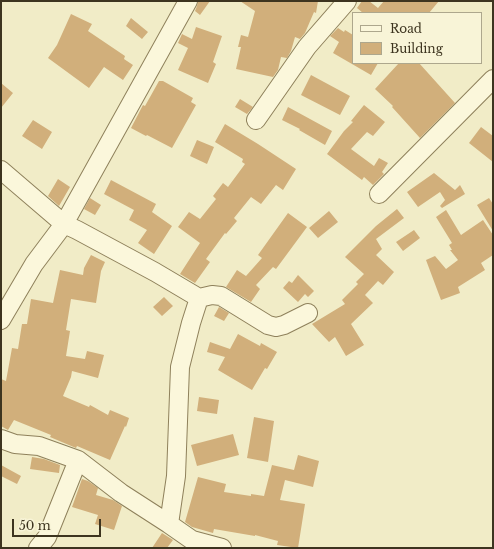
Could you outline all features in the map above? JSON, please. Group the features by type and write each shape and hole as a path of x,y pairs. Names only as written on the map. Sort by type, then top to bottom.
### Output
{"street":[{"path":"1,320 34,264 64,224 188,1"},
{"path":"256,120 308,47 348,1"},
{"path":"379,194 493,79"},
{"path":"1,170 64,224 155,272 199,298 212,295 221,296 268,325 276,327 284,325 308,313"},
{"path":"169,524 176,476 180,367 199,298"},
{"path":"1,439 15,444 39,446 78,460 121,493 192,540 222,548"},
{"path":"38,548 47,537 78,460"}],"building":[{"path":"198,1 210,1 200,15 195,11"},
{"path":"240,1 318,1 316,13 314,12 305,33 300,39 295,37 291,51 287,58 281,57 278,70 273,77 236,69 241,47 238,47 241,35 248,37 255,11"},
{"path":"362,1 369,1 378,8 384,1 439,1 430,12 362,12 357,8"},
{"path":"71,14 92,24 88,31 125,56 124,59 133,65 123,80 104,67 89,88 48,58 57,45"},
{"path":"131,18 148,32 142,39 126,26"},
{"path":"196,27 222,36 213,62 216,64 208,83 178,70 188,48 178,43 182,34 192,39"},
{"path":"338,28 352,34 352,64 333,53 339,42 330,36"},
{"path":"352,64 377,64 371,75"},
{"path":"398,64 420,64 455,103 420,138 392,107 393,106 375,89"},
{"path":"311,75 350,96 340,115 301,95"},
{"path":"159,81 163,81 193,98 191,102 196,105 172,148 131,128 143,105 145,106"},
{"path":"1,83 13,93 1,108"},
{"path":"240,99 253,107 247,114 235,107"},
{"path":"364,105 385,122 373,136 367,132 351,149 374,166 379,158 388,163 382,172 384,174 373,185 364,177 362,180 327,154 344,131 353,122 351,121"},
{"path":"288,107 332,131 325,145 299,130 300,129 282,120"},
{"path":"33,120 52,132 42,149 22,136"},
{"path":"225,124 296,169 283,190 276,185 261,204 251,197 234,218 237,221 226,234 225,233 206,259 210,262 195,283 180,274 200,243 178,227 189,212 200,219 216,199 213,196 223,183 228,187 245,164 242,162 243,159 215,142"},
{"path":"481,127 493,136 493,162 469,143"},
{"path":"197,140 214,147 207,164 190,156"},
{"path":"434,173 455,190 460,185 465,194 442,208 440,206 445,200 440,192 418,207 407,192"},
{"path":"58,179 70,187 59,206 48,196"},
{"path":"111,180 156,204 152,212 172,226 154,254 138,243 147,230 129,220 134,210 104,194"},
{"path":"90,198 101,205 95,215 84,209"},
{"path":"489,198 493,204 493,231 477,205"},
{"path":"397,209 404,218 376,239 382,249 376,255 394,272 383,285 378,281 365,295 373,303 351,324 364,345 346,356 335,337 329,342 312,324 345,304 342,300 358,284 356,282 364,274 345,257 376,226"},
{"path":"446,210 461,235 483,220 493,235 493,255 481,263 485,270 458,287 460,293 441,300 426,260 435,256 446,269 458,260 450,250 452,250 449,245 452,243 436,217"},
{"path":"329,211 338,222 318,238 309,228"},
{"path":"288,213 307,227 276,269 273,267 256,285 260,289 251,302 226,287 237,270 246,276 262,258 258,255"},
{"path":"414,230 420,238 403,251 396,242"},
{"path":"91,255 105,262 101,271 96,303 71,299 66,330 70,331 66,356 85,359 87,351 104,355 98,378 72,371 63,396 89,407 90,405 108,415 110,410 129,418 110,460 77,446 76,448 50,437 51,435 14,420 8,430 1,426 1,379 6,381 12,348 18,349 22,324 27,324 31,299 53,303 60,270 83,275 84,268"},
{"path":"298,275 314,291 308,297 305,294 298,302 283,288 289,281 292,283"},
{"path":"164,297 173,306 162,316 153,307"},
{"path":"219,307 229,313 224,321 214,316"},
{"path":"238,334 260,346 261,343 277,352 267,369 265,368 252,390 218,370 225,357 207,352 210,342 230,349"},
{"path":"199,397 219,400 217,414 197,411"},
{"path":"254,417 274,421 268,462 247,458"},
{"path":"233,434 239,455 197,466 191,445"},
{"path":"298,455 319,461 313,487 285,480 280,500 305,504 298,548 277,545 278,541 255,535 214,529 213,533 192,527 185,522 198,477 226,484 224,492 251,496 251,494 264,496 272,465 294,470"},
{"path":"32,457 44,459 60,465 59,473 30,469"},
{"path":"1,465 21,476 17,484 1,476"},
{"path":"82,479 98,488 96,495 113,500 122,506 114,530 95,524 98,515 72,507"},
{"path":"162,533 173,540 167,548 152,548"}]}
